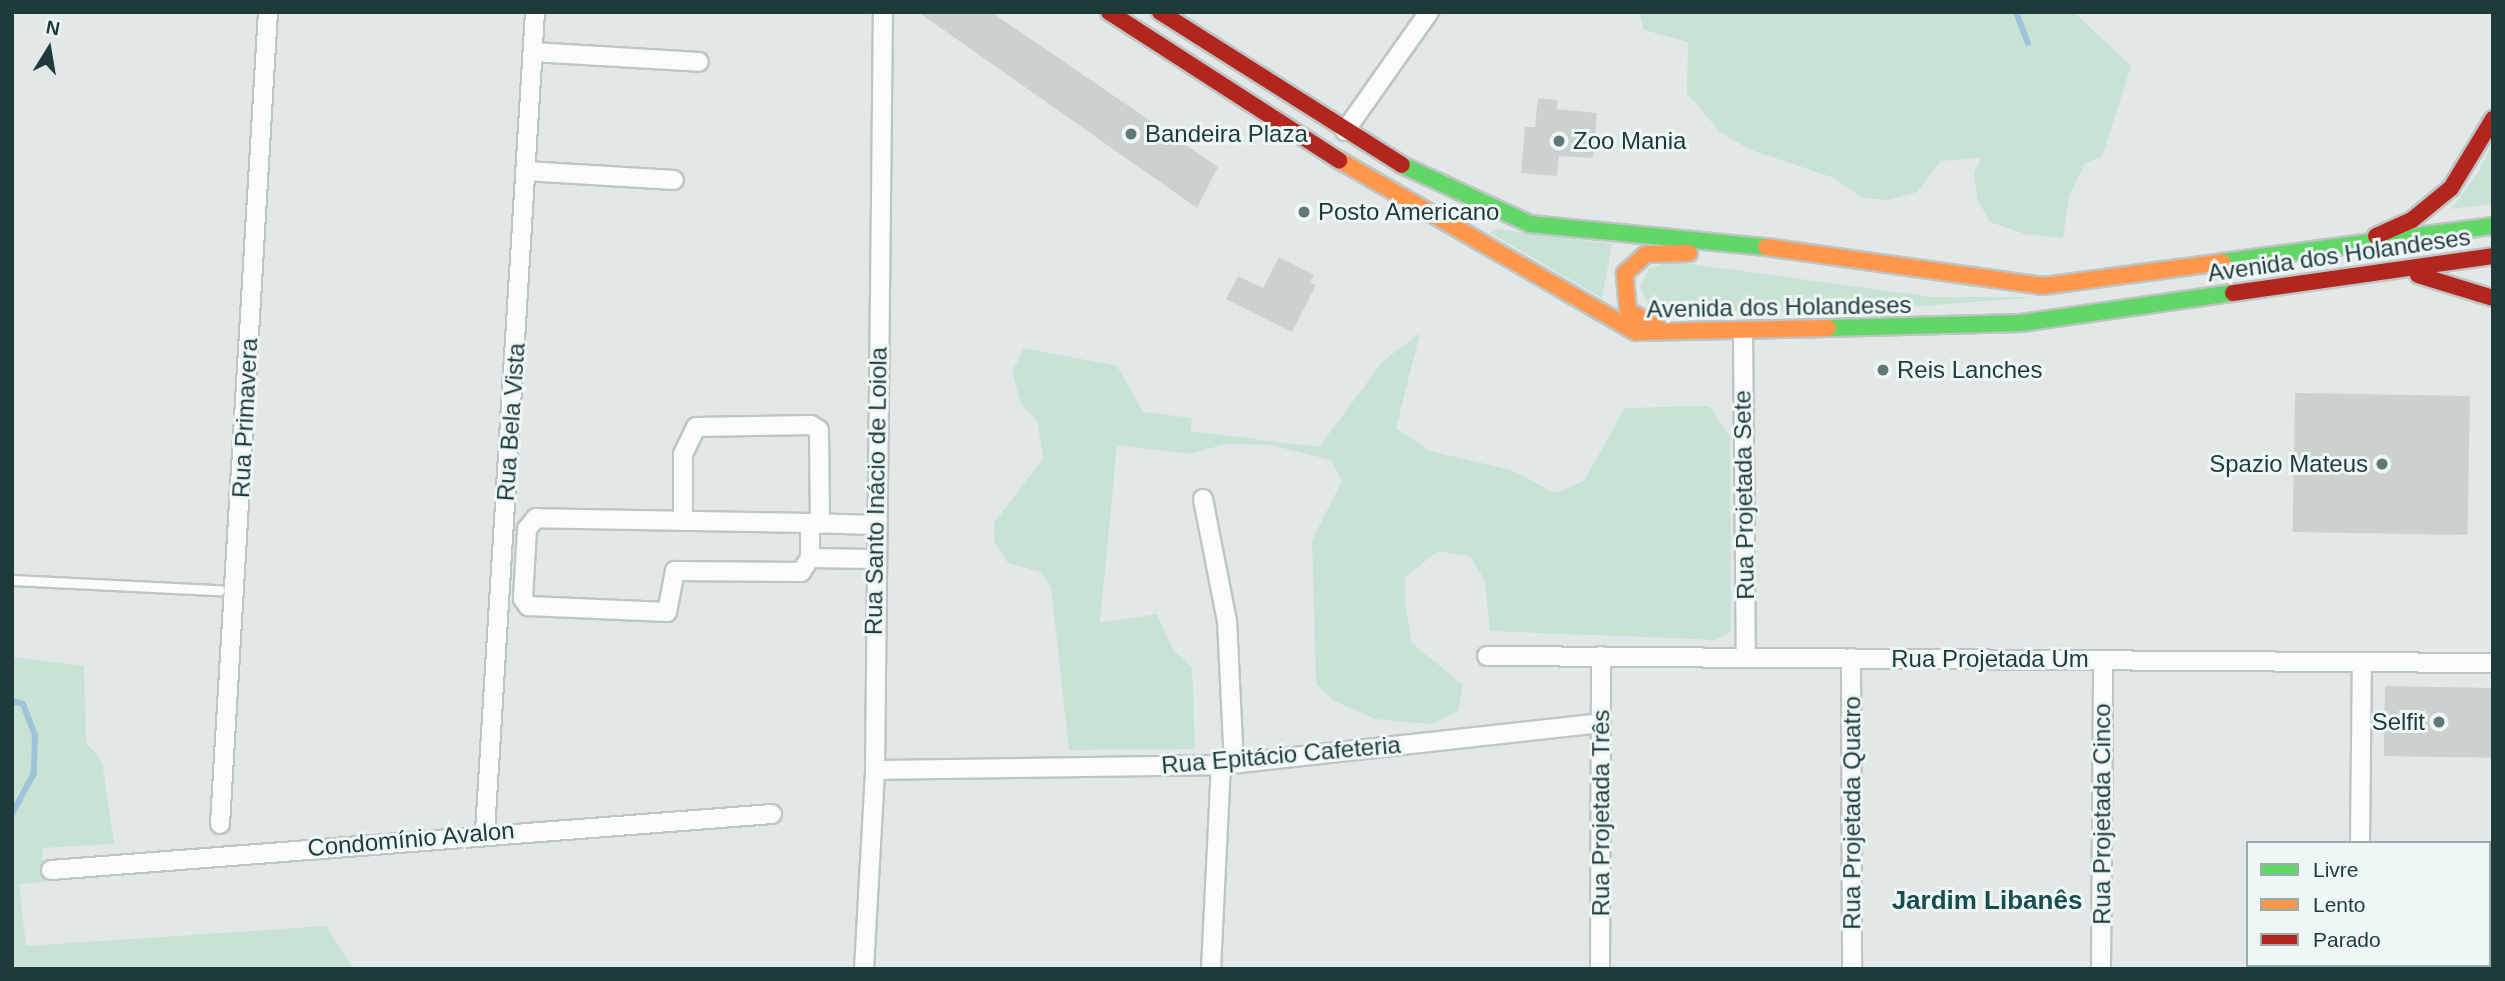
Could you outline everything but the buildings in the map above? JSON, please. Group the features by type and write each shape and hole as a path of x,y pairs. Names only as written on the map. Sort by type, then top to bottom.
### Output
{"main road":[{"name":"Avenida dos Holandeses","path":"1109,12 1346,165 1484,240 1611,323 1646,333 1743,333 2021,323 2493,256"},
{"name":"Avenida dos Holandeses","path":"1160,12 1345,131 1454,194 1522,223 1687,236 2002,284 2082,285 2493,226"},
{"path":"2342,248 2399,227 2441,198 2462,176 2493,120"},
{"path":"1695,334 1650,325 1628,311 1621,288 1633,261 1661,251 2002,284"},
{"path":"2377,273 2449,280 2493,298"}],"street":[{"name":"Rua Primavera","path":"220,824 227,590 268,12"},
{"name":"Rua Bela Vista","path":"485,832 535,12"},
{"name":"Rua Santo Inácio de Loiola","path":"864,969 875,770 874,525 883,12"},
{"path":"1345,131 1429,12"},
{"path":"533,52 699,62"},
{"path":"526,172 674,180"},
{"name":"Rua Projetada Sete","path":"1743,333 1745,657"},
{"path":"683,521 682,454 696,427 811,425 819,430 815,524 810,558 801,572 676,571 667,612 528,606 523,599 527,529 536,518 815,524 874,525"},
{"path":"1203,499 1227,621 1227,764 1211,969"},
{"path":"810,558 874,559"},
{"name":"Rua Projetada Um","path":"1487,656 2493,663"},
{"name":"Rua Projetada Três","path":"1600,969 1601,656"},
{"name":"Rua Projetada Quatro","path":"1851,658 1852,969"},
{"name":"Rua Projetada Cinco","path":"2101,969 2103,660"},
{"path":"2360,841 2362,662"},
{"name":"Rua Epitácio Cafeteria","path":"875,770 1227,764 1601,723"},
{"name":"Condomínio Avalon","path":"51,870 485,832 772,814"}],"lane":[{"path":"12,580 227,590"}],"green space":[{"path":"1639,12 2074,12 2131,66 2102,157 2085,163 2069,196 2063,238 2025,234 1990,222 1977,199 1974,172 1982,158 1941,161 1917,192 1888,200 1862,198 1834,178 1751,150 1721,133 1687,93 1688,42 1644,30"},
{"path":"2493,143 2493,204 2451,209 2478,172"},
{"path":"1498,229 1612,244 1602,298 1490,233"},
{"path":"1668,261 1932,297 2038,297 1847,312 1667,313 1647,303 1640,286 1649,269"},
{"path":"1420,333 1396,428 1430,451 1511,470 1555,493 1584,481 1625,408 1709,406 1730,437 1731,631 1716,640 1490,631 1485,581 1470,556 1438,551 1405,577 1405,605 1412,643 1463,685 1458,711 1432,724 1375,719 1334,701 1316,684 1312,540 1342,481 1331,460 1271,445 1225,444 1191,454 1117,445 1100,623 1157,614 1173,650 1192,667 1195,749 1069,750 1051,587 1041,572 1008,563 994,542 994,523 1043,458 1037,421 1021,404 1012,372 1024,348 1117,366 1143,412 1192,418 1191,431 1319,447 1383,361"},
{"path":"12,657 84,666 86,742 102,762 114,844 42,848 44,882 19,884 26,946 326,926 353,969 12,969"}],"waterway":[{"path":"2016,12 2028,43"},
{"path":"12,701 23,704 35,735 34,773 12,814"}],"traffic: fast":[{"path":"1402,165 1530,224 1766,247"},
{"path":"2222,262 2493,226"},
{"path":"1828,328 2021,323 2233,293"}],"traffic: slow":[{"path":"1339,160 1636,332 1828,328"},
{"path":"1766,247 2043,286 2222,262"},
{"path":"1658,328 1628,311 1625,273 1646,254 1689,253"}],"traffic: jam":[{"path":"1109,12 1339,160"},
{"path":"1160,12 1402,165"},
{"path":"2376,236 2412,220 2451,188 2493,119"},
{"path":"2233,293 2493,256"},
{"path":"2418,275 2493,298"}],"place":[{"name":"Bandeira Plaza","path":"1131,134"},
{"name":"Zoo Mania","path":"1559,141"},
{"name":"Posto Americano","path":"1304,212"},
{"name":"Reis Lanches","path":"1883,370"},
{"name":"Spazio Mateus","path":"2382,464"},
{"name":"Selfit","path":"2439,722"}],"district":[{"name":"Jardim Libanês","path":"1987,901"}]}
